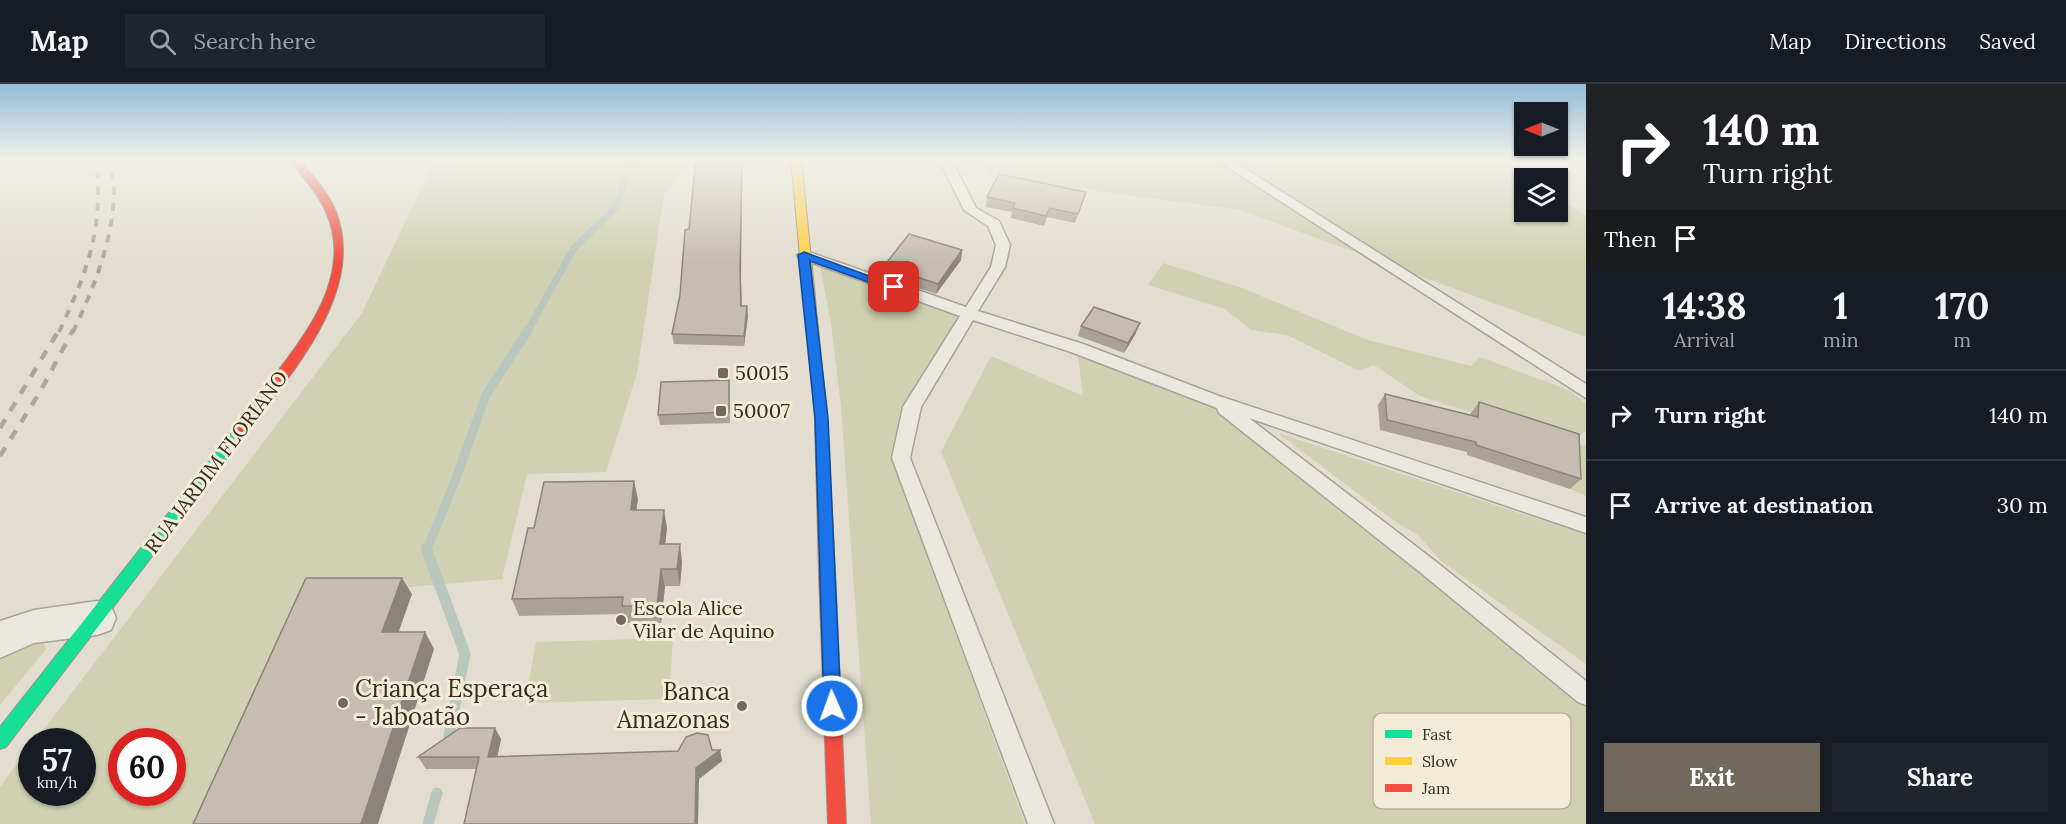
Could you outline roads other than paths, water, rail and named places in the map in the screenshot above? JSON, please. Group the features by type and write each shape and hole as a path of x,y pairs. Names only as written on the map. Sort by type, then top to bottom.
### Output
{"main road":[{"name":"RUA JARDIM FLORIANO","path":"0,741 285,373 315,329 333,289 339,252 335,221 321,194"},
{"path":"799,194 821,418 837,824"}],"street":[{"path":"0,640 44,625 97,618"}],"lane":[{"path":"963,194 971,210 994,225 1003,245 998,267 912,406 901,458 1041,824"},
{"path":"1275,194 1586,392"},
{"path":"804,255 969,314 1077,348 1213,400 1586,525"},
{"path":"1213,400 1419,560 1586,695"}],"waterway":[{"path":"527,332 574,248 616,207 620,194"},
{"path":"427,549 455,481 486,395 528,330"},
{"path":"426,548 465,654 449,735"},
{"path":"428,824 437,793"}],"railway":[{"path":"59,332 86,268 95,228 98,194"},
{"path":"73,332 88,300 105,249 110,231 114,194"},
{"path":"0,428 59,330"},
{"path":"0,456 40,392 73,330"}],"place":[{"name":"50015","path":"723,373"},
{"name":"50007","path":"721,411"},
{"name":"Escola Alice Vilar de Aquino","path":"621,620"},
{"name":"Criança Esperaça - Jaboatão","path":"343,703"},
{"name":"Banca Amazonas","path":"742,706"}]}
